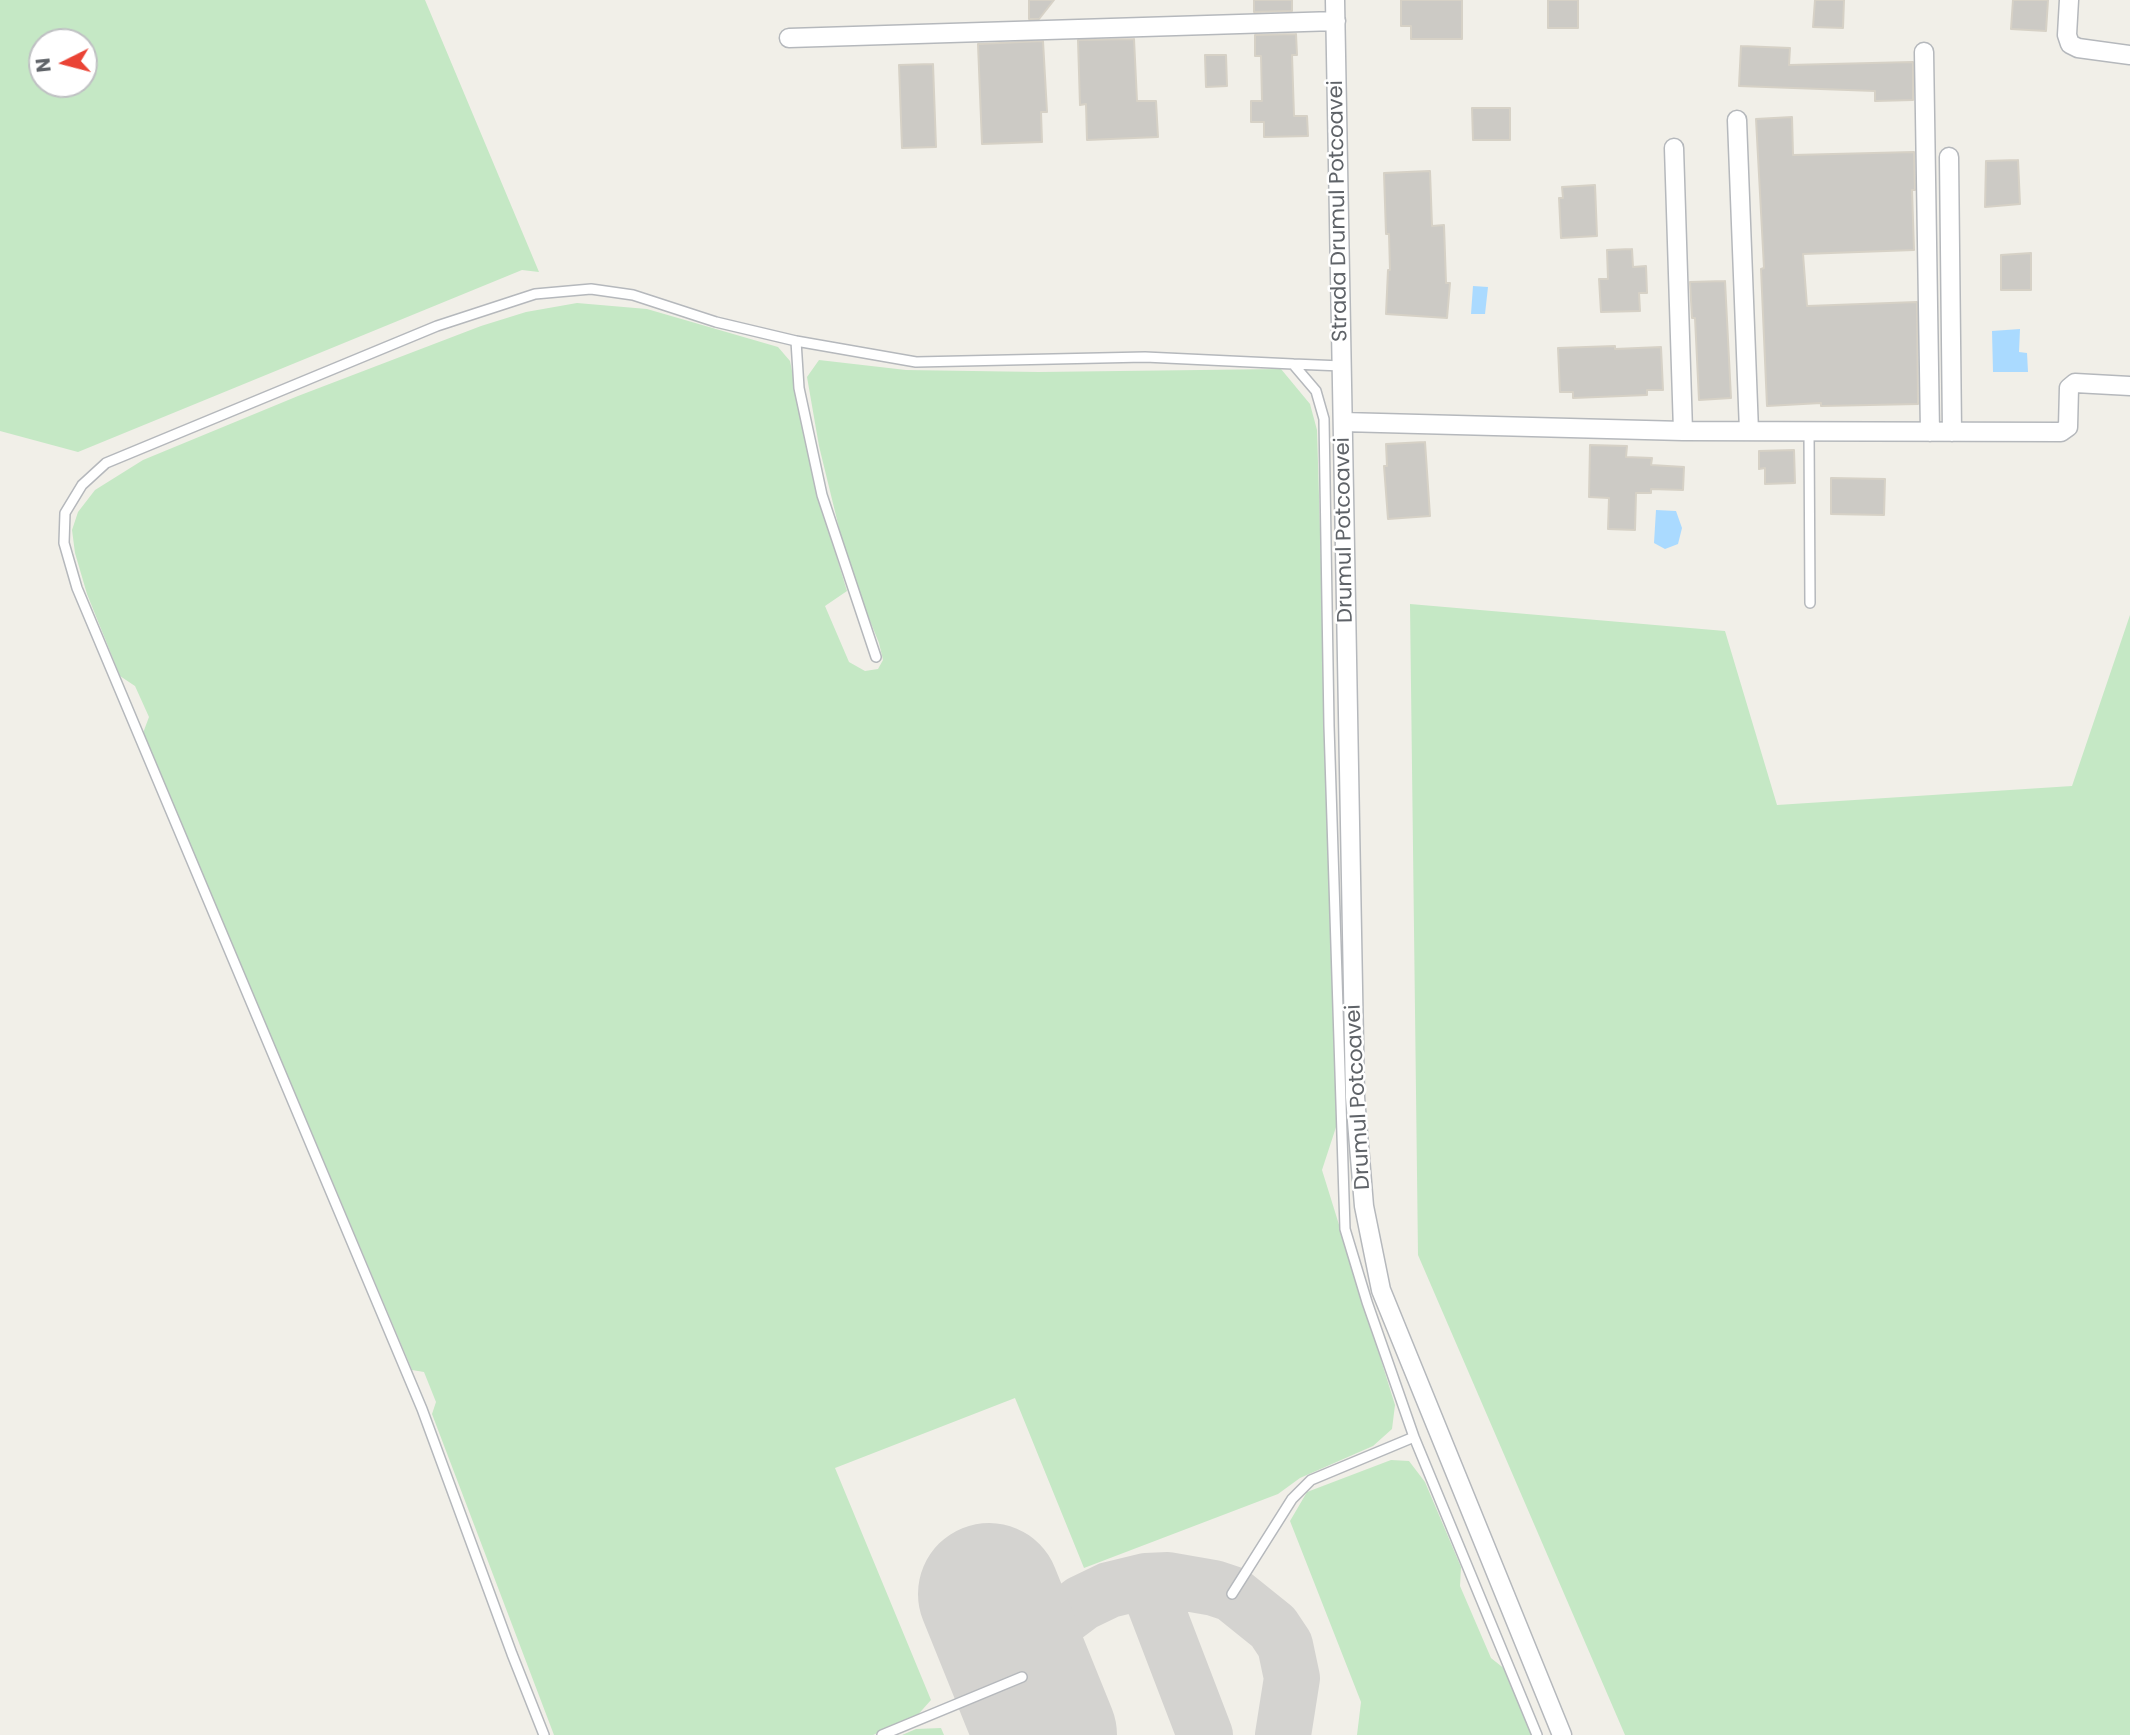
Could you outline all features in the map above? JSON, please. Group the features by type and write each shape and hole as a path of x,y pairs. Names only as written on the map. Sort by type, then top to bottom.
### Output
{"street":[{"name":"Strada Drumul Potcoavei","path":"1335,0 1343,422"},
{"path":"2068,0 2067,35 2070,44 2078,48 2130,55"},
{"path":"789,38 1336,21"},
{"path":"1924,52 1930,432"},
{"path":"1737,120 1749,431"},
{"path":"1674,148 1683,430"},
{"path":"1949,157 1952,432"},
{"path":"1343,422 1809,432 2062,432 2068,427 2069,388 2075,383 2130,386"},
{"name":"Drumul Potcoavei","path":"1343,422 1355,1097 1364,1206 1381,1290 1562,1735"}],"lane":[{"path":"544,1735 422,1409 77,589 64,543 65,513 82,485 106,463 437,326 535,294 591,289 633,295 716,322 796,341 916,362 1145,356 1342,366"},
{"path":"796,341 799,387 822,495 876,657"},
{"path":"1293,365 1316,391 1324,419 1329,726 1345,1229 1367,1302 1414,1437 1537,1735"},
{"path":"1809,432 1810,603"},
{"path":"1232,1594 1292,1499 1311,1480 1414,1437"},
{"path":"882,1735 1022,1677"}],"green space":[{"path":"0,0 425,0 539,272 522,270 78,452 0,431"},
{"path":"577,303 647,309 778,347 790,361 816,489 847,591 825,606 849,662 865,671 878,669 883,660 879,643 849,569 819,446 807,377 819,360 906,370 1039,372 1281,369 1310,404 1317,430 1338,1121 1322,1170 1395,1405 1392,1429 1373,1446 1300,1478 1278,1494 1084,1568 1015,1398 835,1468 931,1700 915,1718 873,1735 554,1735 432,1414 436,1402 424,1372 412,1370 143,733 149,717 135,686 120,676 87,594 75,553 72,530 78,512 95,490 143,460 298,396 481,326 526,312"},
{"path":"1410,604 1725,631 1777,805 2072,786 2130,615 2130,1735 1625,1735 1418,1255"},
{"path":"1391,1460 1409,1461 1425,1482 1461,1567 1460,1586 1491,1658 1506,1670 1532,1735 1357,1735 1361,1702 1290,1521 1307,1492"},
{"path":"941,1728 944,1735 902,1735 916,1729"}],"water":[{"path":"1473,286 1488,287 1485,314 1471,314"},
{"path":"2020,329 2019,352 2027,353 2028,372 1993,372 1992,331"},
{"path":"1656,510 1676,511 1682,528 1678,544 1665,549 1654,543"}],"building":[{"path":"1029,0 1054,0 1039,19 1029,19"},
{"path":"1254,0 1292,0 1292,11 1254,12"},
{"path":"1401,0 1462,0 1462,39 1411,39 1411,26 1401,26"},
{"path":"1548,0 1578,0 1578,28 1548,28"},
{"path":"1815,0 1844,0 1843,28 1813,27"},
{"path":"2013,0 2048,0 2046,31 2011,29"},
{"path":"1296,34 1297,55 1292,55 1294,116 1307,116 1308,136 1264,137 1264,122 1251,122 1251,101 1262,101 1261,56 1255,56 1255,35"},
{"path":"1134,39 1137,101 1156,101 1158,137 1087,140 1086,104 1080,105 1078,40"},
{"path":"1043,41 1047,112 1041,112 1042,142 982,144 978,44"},
{"path":"1741,46 1790,48 1789,65 1913,62 1913,100 1875,101 1875,91 1739,86"},
{"path":"1205,55 1226,55 1227,86 1206,87"},
{"path":"933,64 936,147 902,148 899,65"},
{"path":"1472,108 1510,108 1510,140 1473,140"},
{"path":"1792,117 1793,155 1914,152 1914,250 1803,254 1807,306 1917,302 1918,404 1821,406 1821,403 1767,406 1761,269 1764,268 1756,119"},
{"path":"2018,160 2020,204 1985,207 1986,161"},
{"path":"1430,171 1432,226 1444,225 1446,283 1450,283 1447,318 1386,314 1390,270 1384,173"},
{"path":"1595,185 1597,236 1561,238 1559,198 1563,198 1562,187"},
{"path":"1632,249 1633,267 1646,266 1647,293 1639,293 1640,311 1601,312 1599,279 1608,279 1607,250"},
{"path":"2031,253 2031,290 2001,290 2001,255"},
{"path":"1725,281 1731,398 1699,400 1695,318 1692,318 1690,282"},
{"path":"1615,346 1615,349 1661,347 1663,390 1647,390 1647,395 1573,398 1573,392 1560,392 1558,348"},
{"path":"1425,442 1430,516 1388,519 1384,466 1387,466 1386,444"},
{"path":"1590,445 1627,446 1626,457 1652,458 1651,465 1684,467 1683,490 1651,489 1651,493 1636,493 1635,530 1608,529 1609,498 1589,497"},
{"path":"1794,450 1795,483 1765,484 1765,468 1759,469 1759,451"},
{"path":"1831,478 1885,479 1884,515 1831,514"}],"taxiway":[{"path":"1009,1735 1012,1702 1032,1652 1062,1618 1082,1603 1109,1590 1146,1581 1168,1580 1232,1594 1273,1627 1285,1645 1292,1678 1283,1735"},
{"path":"1146,1581 1205,1735"}],"runway":[{"path":"989,1594 1046,1735"}]}
